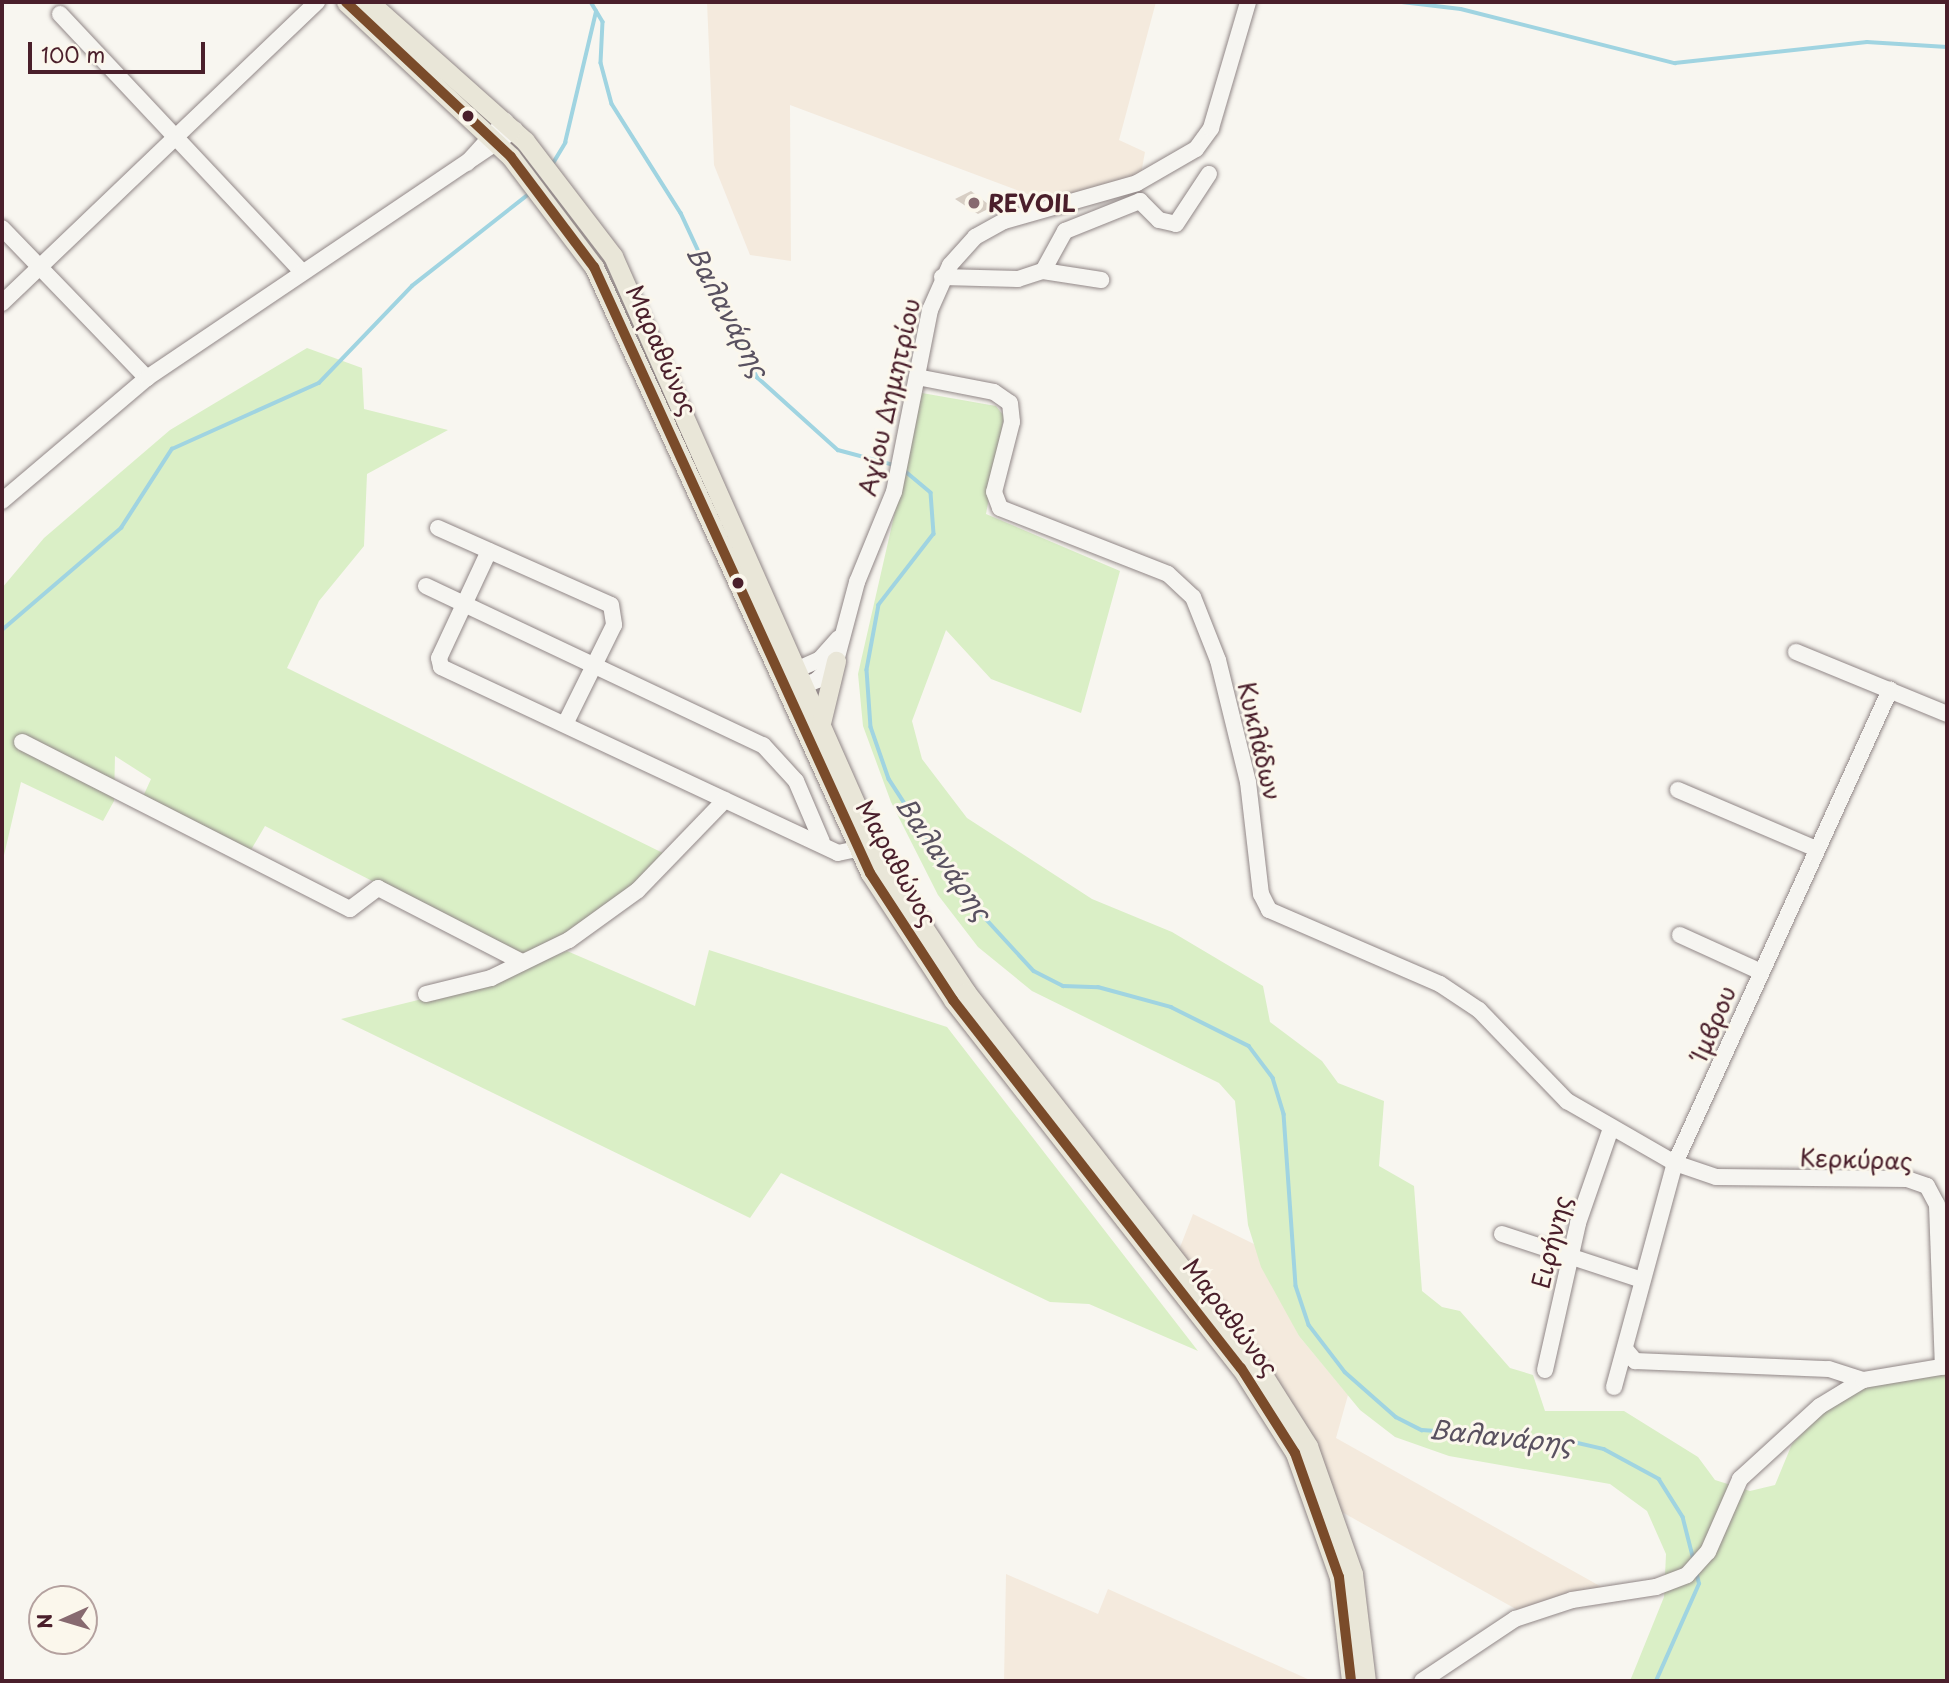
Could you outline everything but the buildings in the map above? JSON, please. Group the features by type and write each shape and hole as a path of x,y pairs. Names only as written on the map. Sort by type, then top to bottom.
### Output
{"main road":[{"name":"Μαραθώνος","path":"346,2 494,139 524,171 551,203 619,310 782,685 858,849 954,1000 1280,1427 1333,1553 1351,1681"},
{"name":"Μαραθώνος","path":"369,2 510,126 537,155 562,184 638,303 821,723 865,831 925,935 1253,1360 1308,1446 1353,1574 1366,1681"},
{"path":"821,723 836,661"}],"street":[{"path":"2,303 177,132 317,2"},
{"name":"Αγίου Δημητρίου","path":"782,685 836,661 841,633 896,484 916,377 942,277 985,231 1137,183 1196,149 1211,128 1248,2"},
{"path":"60,14 177,132 301,271"},
{"path":"2,501 147,378 301,271 467,163 510,126"},
{"path":"1043,271 1065,231 1116,208 1140,201 1159,220 1176,224 1209,174"},
{"path":"2,228 147,378"},
{"path":"942,277 1018,279 1043,271 1101,281"},
{"name":"Κυκλάδων","path":"916,377 994,392 1010,403 1012,422 994,492 1000,508 1168,574 1193,597 1218,660 1248,782 1261,894 1269,910 1440,984 1479,1010 1567,1101 1611,1128"},
{"path":"438,527 611,606 614,625 565,724"},
{"path":"489,551 463,606 441,667 725,800 822,842 838,853 858,849"},
{"path":"426,586 463,606 596,664 763,745 796,781 822,842"},
{"name":"Αγίου Δημητρίου","path":"801,678 823,657 841,633"},
{"path":"1796,652 1947,714"},
{"name":"Ίμβρου","path":"1614,1387 1675,1163 1759,971 1890,690"},
{"path":"22,743 349,909 360,907 375,887 522,962"},
{"path":"1678,790 1816,849"},
{"path":"426,994 522,962 569,940 638,890 725,800"},
{"path":"1680,935 1759,971"},
{"name":"Κερκύρας","path":"1611,1128 1675,1163 1716,1177 1906,1179 1927,1185 1937,1205 1945,1366"},
{"name":"Ειρήνης","path":"1545,1370 1569,1260 1611,1128"},
{"path":"1502,1234 1569,1260 1642,1280"},
{"path":"1625,1349 1636,1361 1829,1369 1863,1380"},
{"path":"1422,1681 1515,1619 1572,1600 1656,1587 1688,1575 1712,1546 1744,1474 1821,1406 1863,1380 1945,1366"}],"shaded area":[{"path":"707,2 1156,2 1119,140 1145,152 1141,174 1049,202 790,105 791,261 750,255 714,165"},
{"path":"1193,1214 1254,1244 1299,1336 1348,1395 1336,1438 1607,1590 1523,1613 1340,1511 1177,1255"},
{"path":"1006,1574 1098,1614 1108,1589 1312,1681 1004,1681"}],"green space":[{"path":"307,348 362,368 364,409 448,430 367,474 364,546 319,601 287,668 667,855 600,915 522,958 265,826 248,855 141,801 151,779 115,756 114,801 103,821 21,782 2,864 2,588 44,538 170,430"},
{"path":"922,393 996,406 1004,416 986,514 1120,571 1081,713 991,679 946,630 912,721 922,759 967,818 1092,899 1172,932 1263,986 1270,1022 1322,1061 1338,1083 1384,1101 1379,1166 1414,1186 1422,1291 1442,1307 1460,1311 1510,1368 1533,1375 1545,1411 1624,1411 1698,1457 1715,1480 1750,1491 1775,1485 1792,1444 1821,1414 1859,1389 1947,1371 1947,1681 1630,1681 1664,1597 1666,1554 1647,1511 1610,1484 1449,1456 1395,1437 1360,1410 1299,1336 1261,1267 1248,1225 1235,1101 1219,1083 1032,991 978,947 938,895 891,802 863,726 858,674"},
{"path":"709,950 947,1027 1198,1351 1089,1304 1050,1302 781,1173 750,1218 341,1019 483,984 567,951 695,1006"}],"waterway":[{"name":"Βαλανάρης","path":"591,2 603,22 601,63 612,104 681,213 757,377 838,450 894,465"},
{"path":"1402,2 1461,9 1675,63 1867,42 1947,47"},
{"path":"552,165 565,143 596,12"},
{"path":"2,630 121,528 172,449 319,383 412,286 530,193"},
{"name":"Βαλανάρης","path":"904,470 931,493 934,534 879,605 867,670 871,727 889,779 964,895 1034,971 1063,986 1098,987 1171,1007 1249,1046 1273,1078 1284,1114 1296,1286 1309,1325 1345,1372 1396,1417 1422,1430 1565,1440 1604,1449 1659,1479 1683,1517 1694,1560"},
{"name":"Βαλανάρης","path":"1656,1681 1699,1584 1696,1571"}],"transit line":[{"path":"346,2 511,157 594,267 870,873 953,1000 1241,1368 1295,1453 1339,1577 1351,1681"}],"place":[{"name":"REVOIL","path":"974,203"}]}
